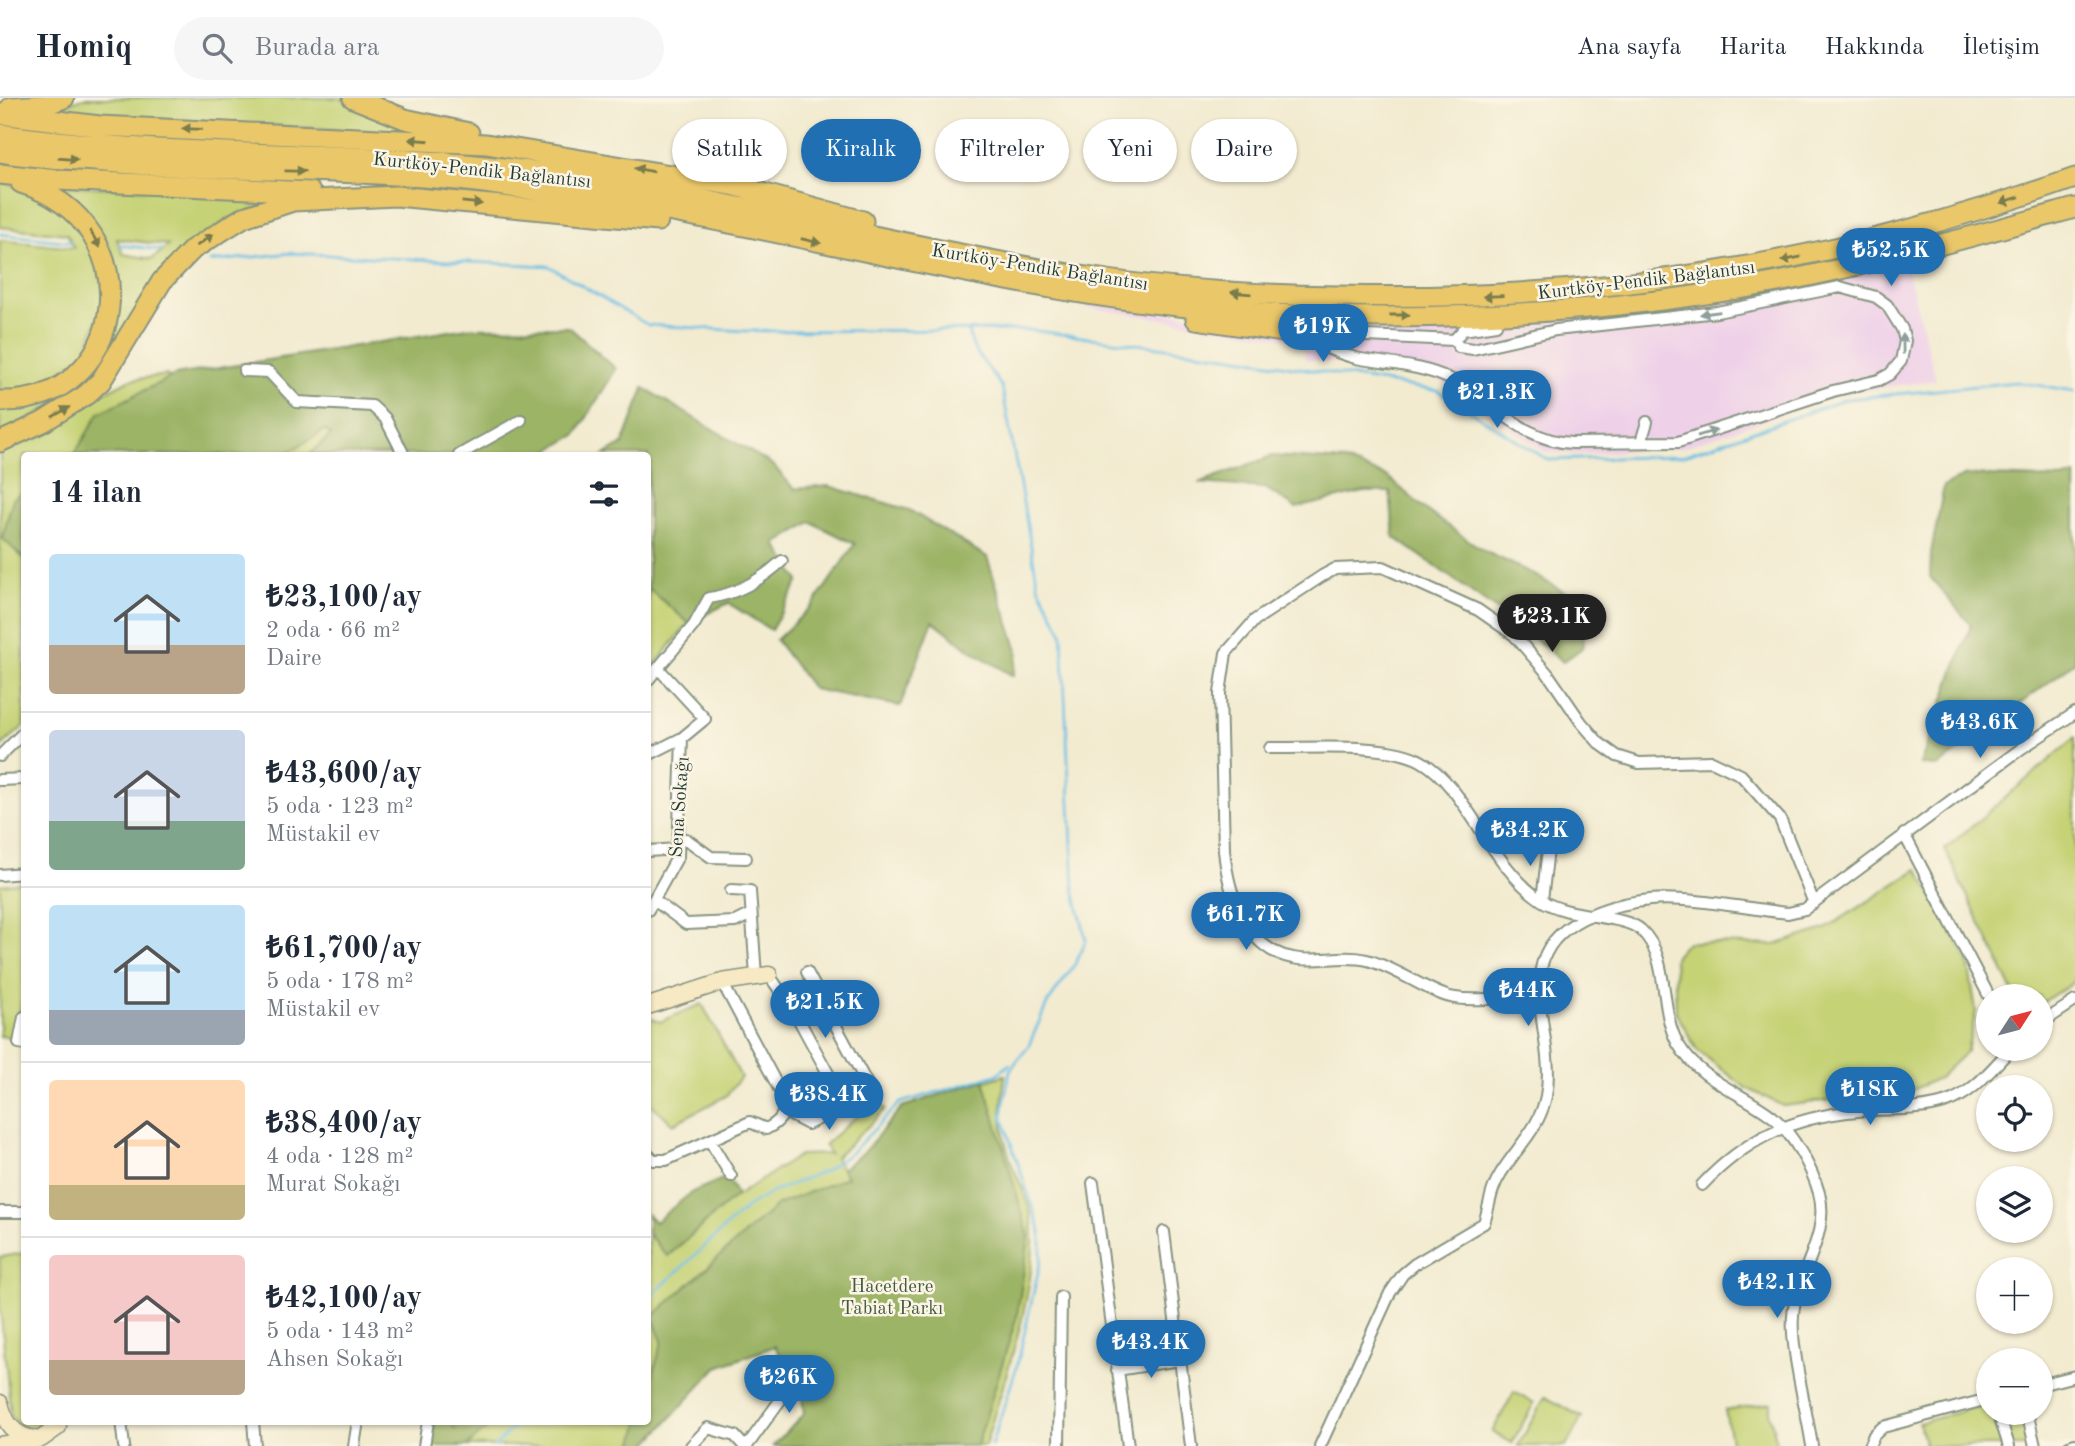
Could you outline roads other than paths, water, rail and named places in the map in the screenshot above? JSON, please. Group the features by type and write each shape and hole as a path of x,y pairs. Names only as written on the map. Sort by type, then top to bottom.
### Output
{"highway":[{"path":"0,107 44,105 64,98"},
{"path":"353,98 405,119 569,158"},
{"path":"0,114 100,126 486,144 736,186 891,230 970,257"},
{"name":"Kurtköy-Pendik Bağlantısı","path":"0,134 151,149 318,153 539,172 748,208 970,257 1092,278 1265,295 1399,298 1546,293 1691,277 1852,247 1923,228 2075,178"},
{"name":"Kurtköy-Pendik Bağlantısı","path":"0,152 159,167 319,171 479,183 648,207 962,273 1049,288 1174,306 1273,313 1451,315 1605,306 1776,282 2075,208"},
{"path":"0,175 396,196 773,233"},
{"path":"0,175 37,188 78,216 103,252 110,283 106,326 95,350 81,368 48,390 27,398 0,401"},
{"path":"0,442 43,422 86,395 101,381 162,282 193,249 226,226 293,201 396,196"},
{"path":"1496,325 1612,314 1761,294 1819,281 1857,264"},
{"path":"1049,288 1095,307 1290,333"}],"main road":[{"path":"651,1005 722,982 763,976"},
{"path":"0,1404 3,1416 13,1430 39,1443"},
{"path":"0,1404 0,1446 39,1443 59,1425"}],"street":[{"path":"1290,333 1364,359 1426,370 1449,378 1478,395 1527,432 1557,442 1678,442 1833,391 1879,380 1890,374 1900,362 1905,341 1902,329 1886,304 1875,297 1840,287 1717,312 1534,333 1473,349 1459,347 1454,340"},
{"path":"1290,333 1454,340 1463,330 1496,325"},
{"path":"1364,359 1370,338"},
{"path":"244,371 269,372 297,402 372,406 385,418 402,452"},
{"path":"464,452 521,420"},
{"path":"1641,442 1647,422"},
{"path":"651,677 694,625 709,598 723,596 763,578 782,561"},
{"path":"1540,994 1454,998 1388,966 1364,959 1294,959 1273,953 1256,940 1243,918 1226,866 1224,850 1220,693 1226,653 1255,620 1335,569 1383,566 1496,620 1531,653 1599,743 1617,756 1639,763 1712,761 1741,775 1780,819 1814,903"},
{"path":"651,754 682,738 705,719 659,668"},
{"path":"1320,1446 1390,1293 1415,1264 1484,1223 1490,1193 1542,1114 1548,1067 1540,994 1541,968 1548,950 1561,934 1585,916 1650,900 1788,913 1814,903 1904,834 2075,713"},
{"path":"0,756 21,735"},
{"name":"Sena Sokağı","path":"651,905 673,868 677,845 682,738"},
{"path":"1270,748 1398,751 1423,762 1448,786 1503,864 1542,900 1565,912 1629,923 1641,930 1652,945 1660,967 1669,1021 1678,1044 1714,1081 1772,1116 1784,1128 1818,1191 1822,1206 1816,1243 1793,1312 1812,1446"},
{"path":"0,780 21,779"},
{"path":"1904,834 1983,984"},
{"path":"651,850 677,845 686,839 711,857 746,858"},
{"path":"1542,900 1549,841"},
{"path":"0,874 21,873"},
{"path":"731,890 750,891 751,914 763,976 794,1011 830,1077"},
{"path":"654,900 686,924 735,922 751,914"},
{"path":"785,1112 808,1124 872,1093 807,972"},
{"path":"651,1158 666,1160 750,1122 766,1129 777,1124 785,1112 785,1100 722,982"},
{"path":"2053,1015 2075,1001"},
{"path":"1702,1185 1726,1160 1751,1142 1800,1121 1856,1111 1916,1110 1949,1102 1976,1086 2000,1061"},
{"path":"710,1141 731,1176"},
{"path":"1093,1183 1128,1446"},
{"path":"0,1212 21,1212"},
{"path":"1164,1232 1191,1446"},
{"path":"1059,1446 1061,1297"},
{"path":"1117,1370 1179,1360"},
{"path":"691,1446 708,1428 735,1436 746,1446 805,1366"},
{"path":"2053,1382 2075,1376"},
{"path":"1870,1446 1874,1435 1883,1427 1976,1402"},
{"path":"121,1425 124,1446"},
{"path":"253,1425 255,1446"},
{"path":"354,1446 357,1425"},
{"path":"424,1446 427,1425"},
{"path":"2002,1425 2009,1446"},
{"path":"2030,1425 2035,1446"},
{"path":"2069,1446 2075,1444"}],"waterway":[{"path":"0,234 71,242"},
{"path":"119,245 162,250"},
{"path":"210,262 290,253 549,266 648,325 746,331 1030,330 1227,356 1438,391 1548,460 1682,456 1847,399 2016,382 2075,391"},
{"path":"968,331 974,349 1002,387 1038,585 1062,632 1074,889 1086,940 1075,964 1047,1004 1028,1047 1010,1070 1002,1116 1041,1232 1041,1259 1017,1366 991,1446"},
{"path":"651,1296 747,1207 773,1192 824,1171 851,1153 900,1103 996,1075 1010,1064"},
{"path":"495,1446 516,1425"}],"park label":[{"name":"Hacetdere Tabiat Parkı","path":"892,1296"}]}
